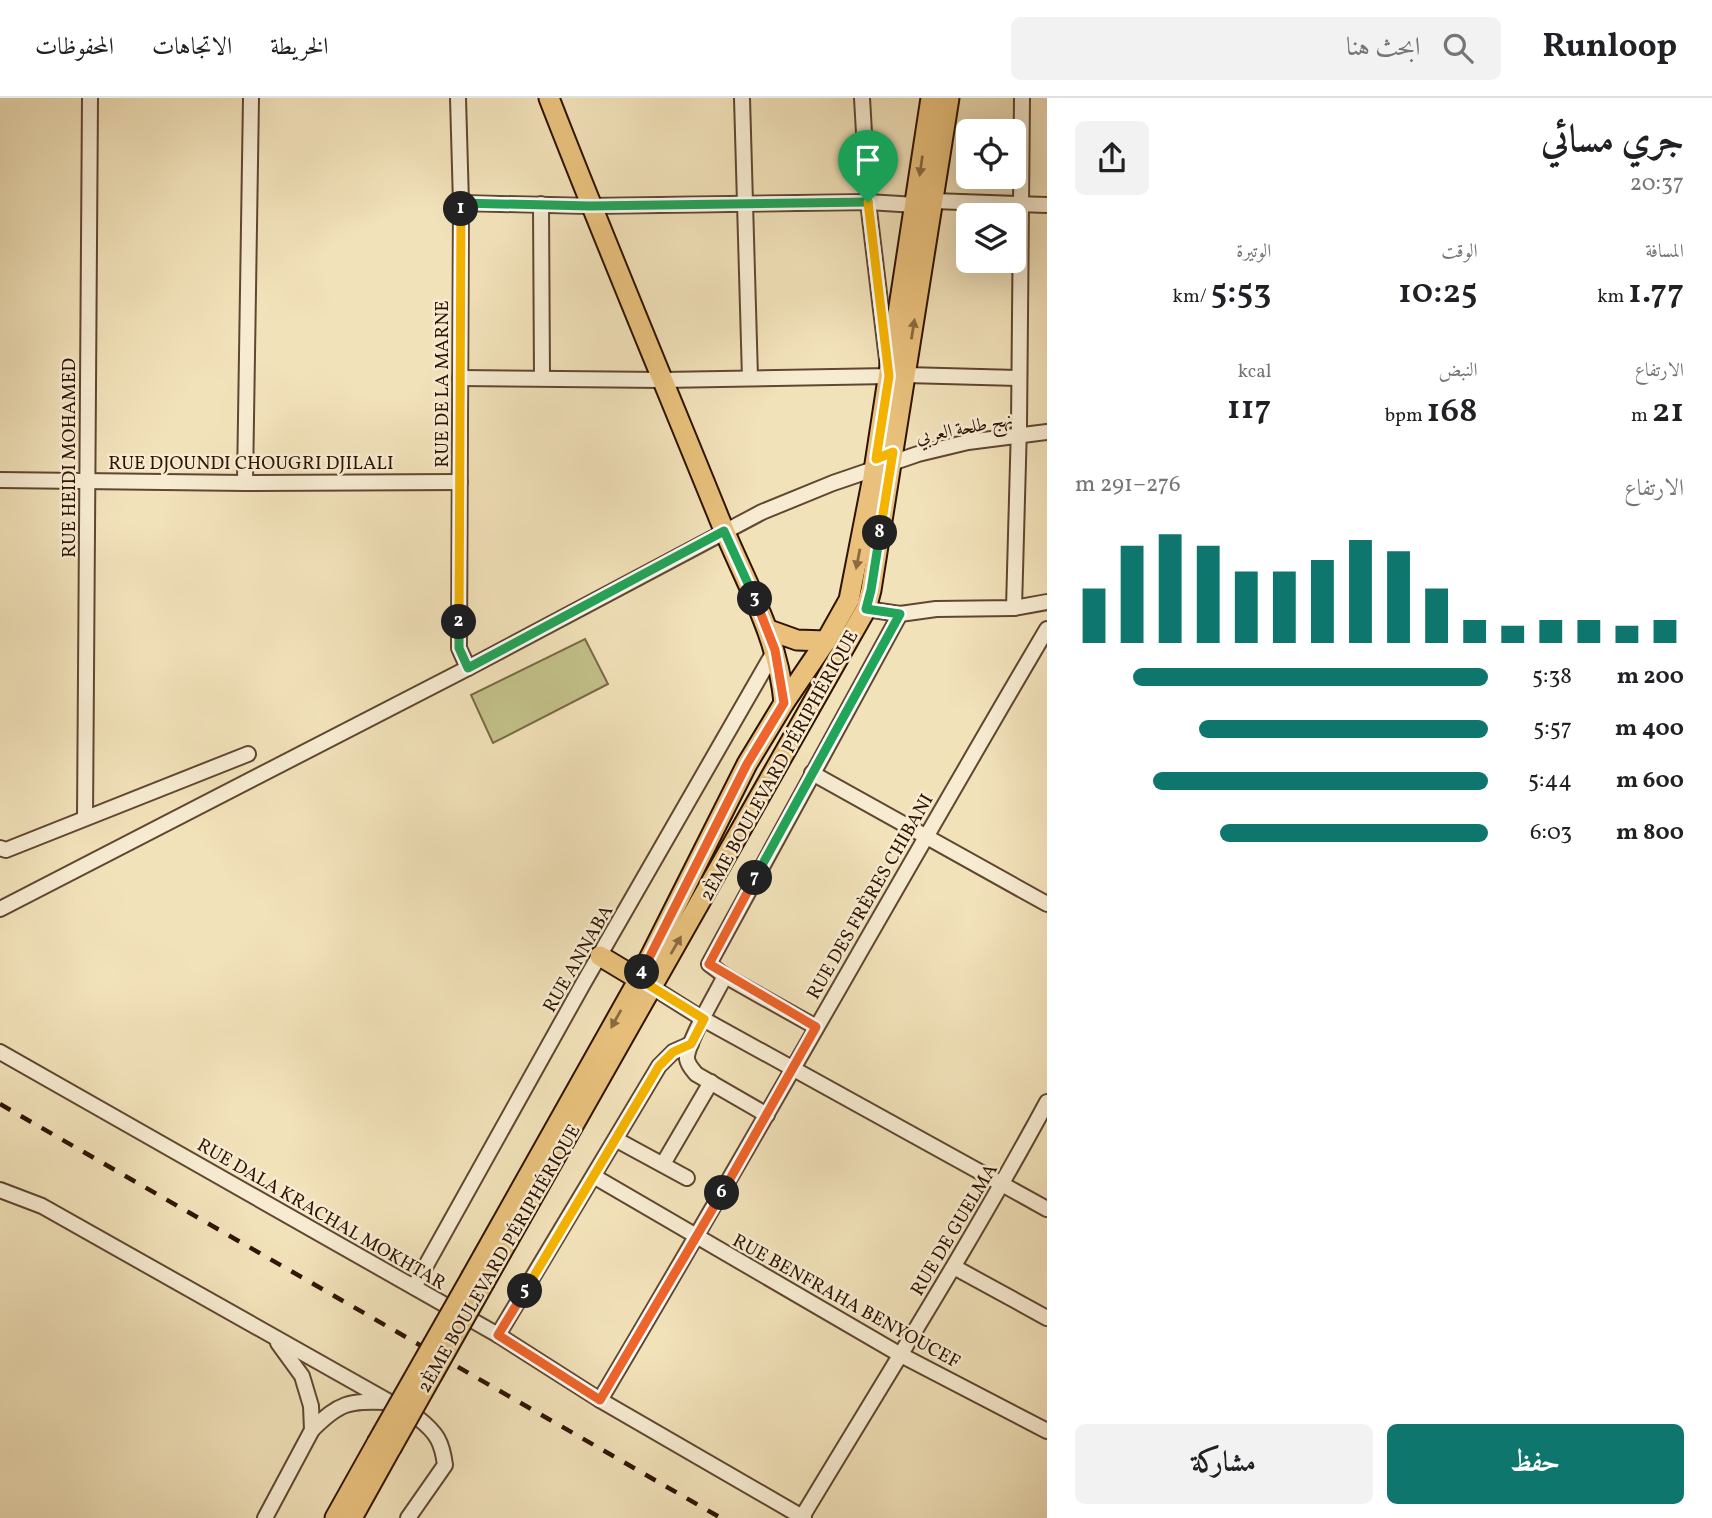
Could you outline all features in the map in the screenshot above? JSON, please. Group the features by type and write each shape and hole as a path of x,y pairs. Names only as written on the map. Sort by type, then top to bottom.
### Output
{"main road":[{"path":"549,98 590,206 724,531 769,630 784,703"},
{"name":"2ÈME BOULEVARD PÉRIPHÉRIQUE","path":"924,203 932,98"},
{"name":"2ÈME BOULEVARD PÉRIPHÉRIQUE","path":"335,1518 384,1445 645,983 866,609 871,590 884,461 924,203 949,98"},
{"name":"2ÈME BOULEVARD PÉRIPHÉRIQUE","path":"645,983 747,764 826,641 849,600 884,461"},
{"path":"769,630 797,640 826,641"},
{"path":"600,956 645,983"},
{"name":"2ÈME BOULEVARD PÉRIPHÉRIQUE","path":"352,1518 384,1445"}],"street":[{"name":"RUE HEIDI MOHAMED","path":"85,818 90,98"},
{"path":"246,483 251,98"},
{"name":"RUE DE LA MARNE","path":"458,98 461,203 459,648 468,668"},
{"path":"742,98 750,378"},
{"path":"862,98 868,202 897,375"},
{"path":"1019,203 1021,98"},
{"path":"461,203 590,206 746,202 956,203"},
{"path":"541,204 542,378"},
{"path":"1026,204 1047,205"},
{"path":"1014,608 1019,273"},
{"path":"460,378 663,380 897,375 1019,378"},
{"path":"1018,430 1047,424"},
{"name":"نهج طلحة العربي","path":"0,909 468,668 762,512 884,461 1018,430 1047,432"},
{"name":"RUE DJOUNDI CHOUGRI DJILALI","path":"0,481 460,482"},
{"path":"866,609 900,614 936,608 1014,608 1047,602"},
{"path":"816,1027 725,976 709,964 900,614"},
{"name":"RUE DES FRÈRES CHIBANI","path":"600,1400 1047,629"},
{"name":"RUE ANNABA","path":"414,1287 775,650"},
{"path":"0,848 6,850 248,754"},
{"path":"813,773 1047,904"},
{"path":"725,976 691,1044 687,1058 696,1074 767,1115"},
{"path":"645,983 704,1019 1047,1209"},
{"path":"498,1335 659,1066 673,1052 691,1044"},
{"name":"RUE DALA KRACHAL MOKHTAR","path":"0,1052 498,1335 600,1400 803,1518"},
{"path":"663,1164 711,1082"},
{"name":"RUE DE GUELMA","path":"803,1518 899,1354 954,1268 1047,1102"},
{"path":"617,1140 687,1178"},
{"name":"RUE BENFRAHA BENYOUCEF","path":"595,1177 899,1354 1047,1431"},
{"path":"0,1190 42,1206 418,1418 433,1430 442,1447 445,1465 408,1518"},
{"path":"954,1268 1047,1318"},
{"path":"275,1339 302,1376 311,1406 312,1430"},
{"path":"264,1518 312,1430 326,1415 353,1402 388,1402"}],"shaded area":[{"path":"585,639 608,684 493,743 471,695"}],"railway":[{"path":"0,1104 721,1518"}],"route":[{"path":"868,202 889,376 876,459 893,452 866,609 900,614 709,964 725,976 816,1027 600,1400 498,1335 659,1066 673,1052 691,1044 704,1019 639,979 747,764 784,703 783,689 769,630 724,531 468,668 459,648 461,203 590,206 868,202"}]}
